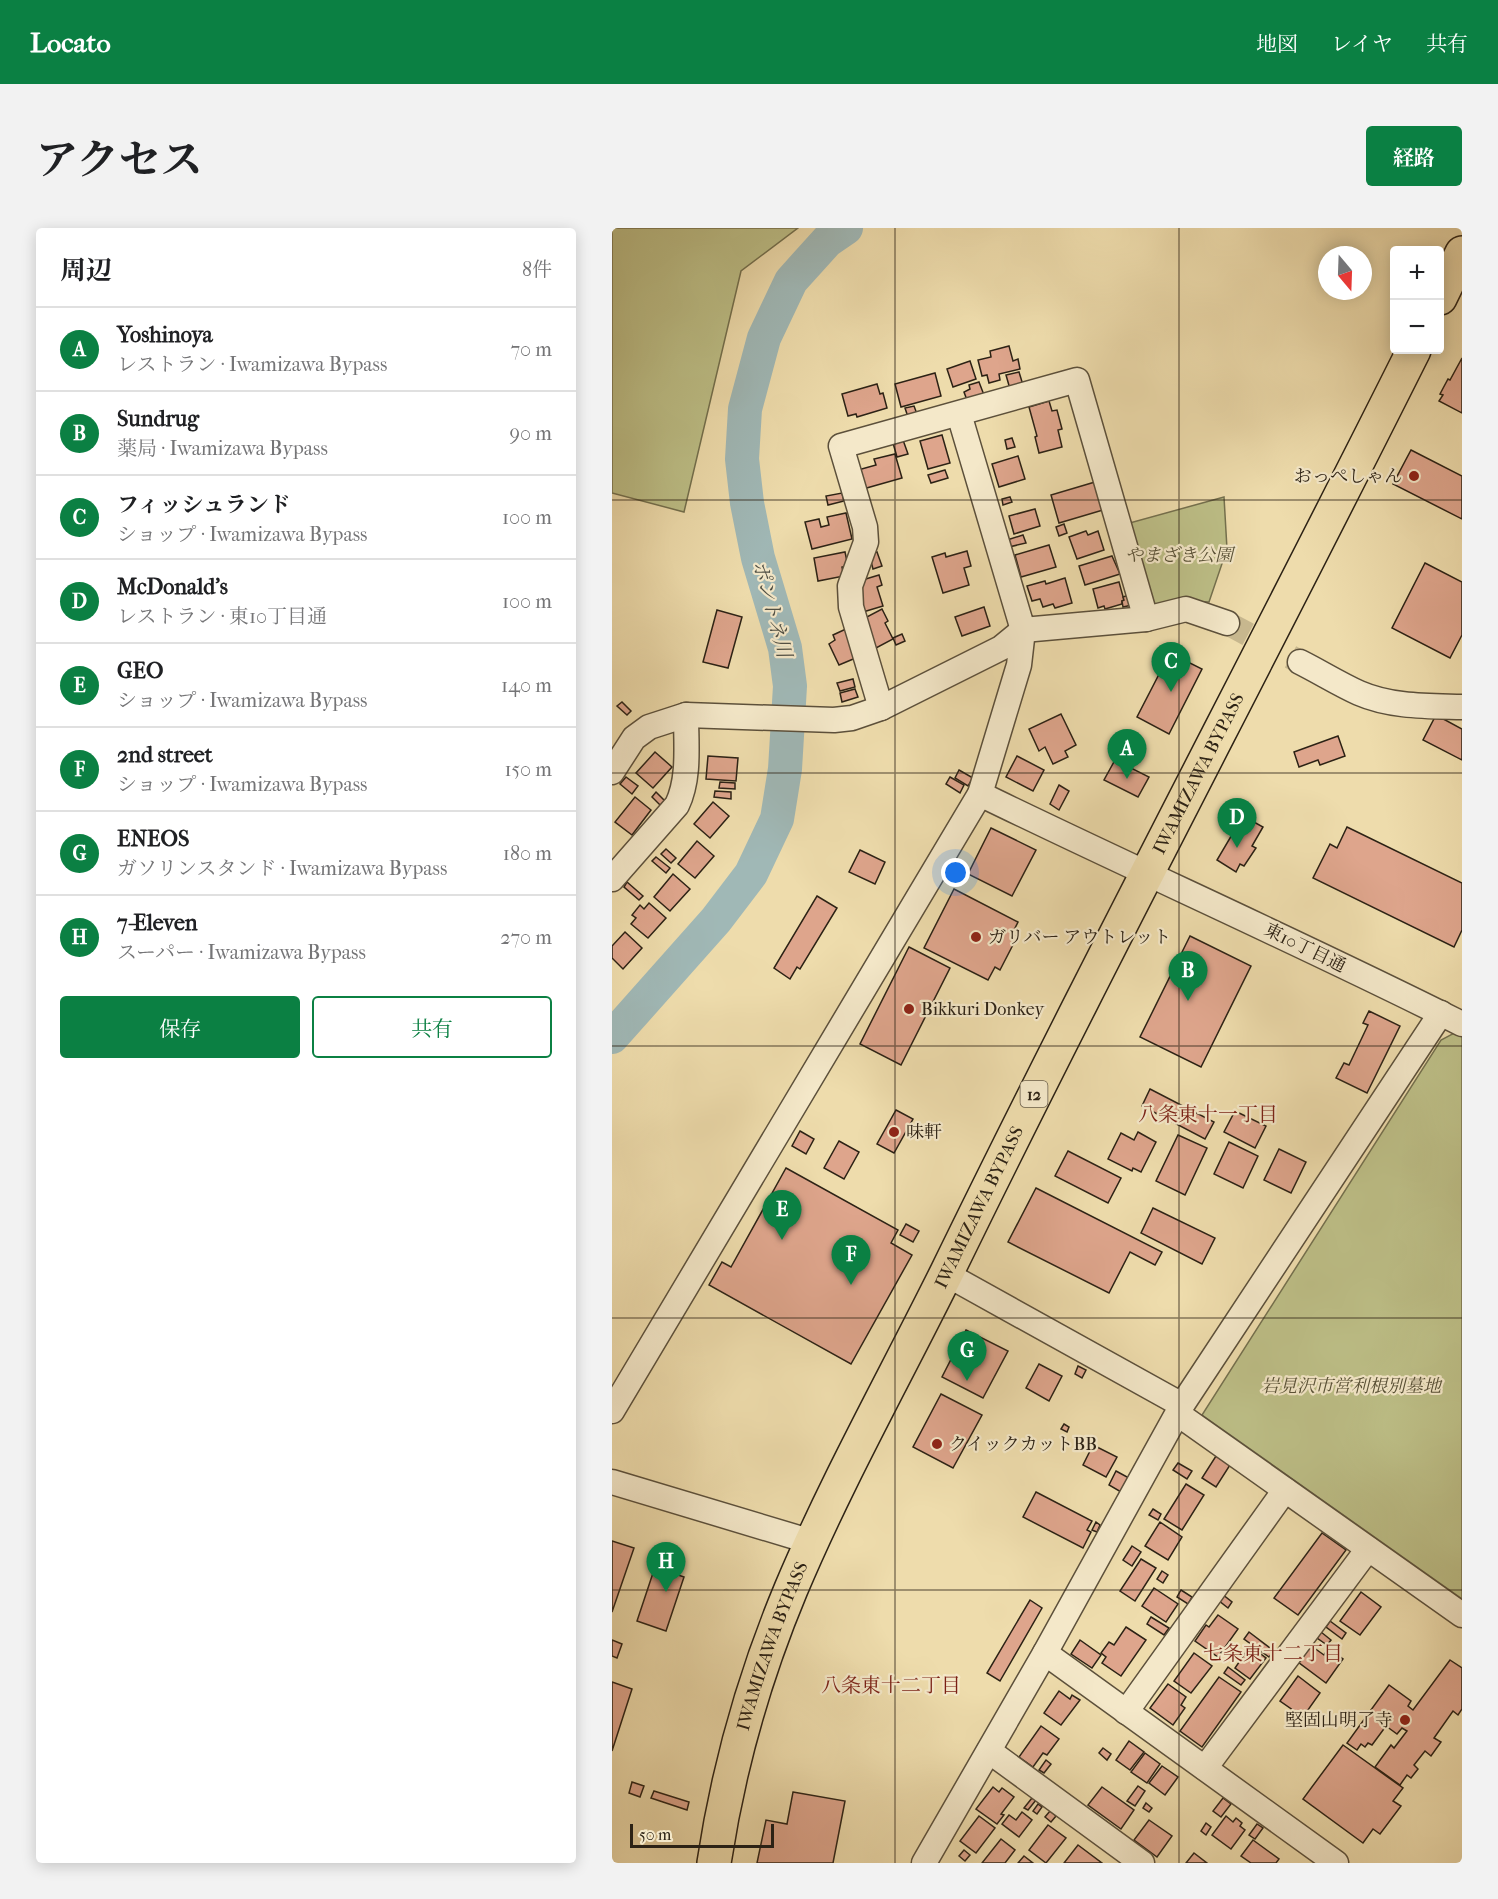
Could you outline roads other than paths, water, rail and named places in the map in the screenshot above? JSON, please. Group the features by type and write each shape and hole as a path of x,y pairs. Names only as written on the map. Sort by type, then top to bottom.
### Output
{"highway":[{"path":"1444,290 1462,253"},
{"name":"IWAMIZAWA BYPASS","path":"714,1863 726,1801 752,1696 790,1591 812,1542 1013,1134 1412,354"}],"street":[{"path":"881,708 851,607 850,586 866,542 865,527 841,446 1077,380 1146,619"},
{"path":"612,1411 980,794 1019,665 1023,630 959,414"},
{"path":"612,772 634,738 649,727 686,715 820,720 852,718 881,708 1001,648 1023,630 1146,619 1186,609 1227,623"},
{"path":"1300,662 1360,693 1389,702 1462,706"},
{"path":"612,879 680,799 686,772 686,715"},
{"name":"東10丁目通","path":"980,794 1462,1024"},
{"path":"931,1861 989,1751 1180,1410 1441,1013"},
{"path":"946,1274 1180,1410 1285,1490 1462,1615"},
{"path":"612,1482 812,1542"},
{"path":"1126,1712 1285,1490"},
{"path":"1205,1768 1368,1549"},
{"path":"1045,1653 1336,1863"},
{"path":"989,1751 1142,1863"}],"waterway":[{"name":"ポントネ川","path":"612,1037 716,920 751,874 777,819 785,769 790,686 785,648 758,558 747,503 742,459 745,409 764,338 791,281 827,241 846,228"}],"tunnel":[{"path":"1227,623 1300,662"}],"place":[{"name":"おっぺしゃん","path":"1414,476"},
{"name":"フィッシュランド","path":"1171,692"},
{"name":"Yoshinoya","path":"1127,779"},
{"name":"McDonald's","path":"1237,848"},
{"name":"ガリバー アウトレット","path":"976,937"},
{"name":"Sundrug","path":"1188,1001"},
{"name":"Bikkuri Donkey","path":"909,1009"},
{"name":"味軒","path":"894,1132"},
{"name":"GEO","path":"782,1240"},
{"name":"2nd street","path":"851,1285"},
{"name":"ENEOS","path":"967,1381"},
{"name":"クイックカットBB","path":"937,1444"},
{"name":"7-Eleven","path":"666,1592"},
{"name":"堅固山明了寺","path":"1405,1720"}],"district":[{"name":"八条東十一丁目","path":"1208,1114"},
{"name":"七条東十二丁目","path":"1273,1653"},
{"name":"八条東十二丁目","path":"891,1685"}],"park label":[{"name":"やまざき公園","path":"1179,555"},
{"name":"岩見沢市営利根別墓地","path":"1351,1386"}]}
